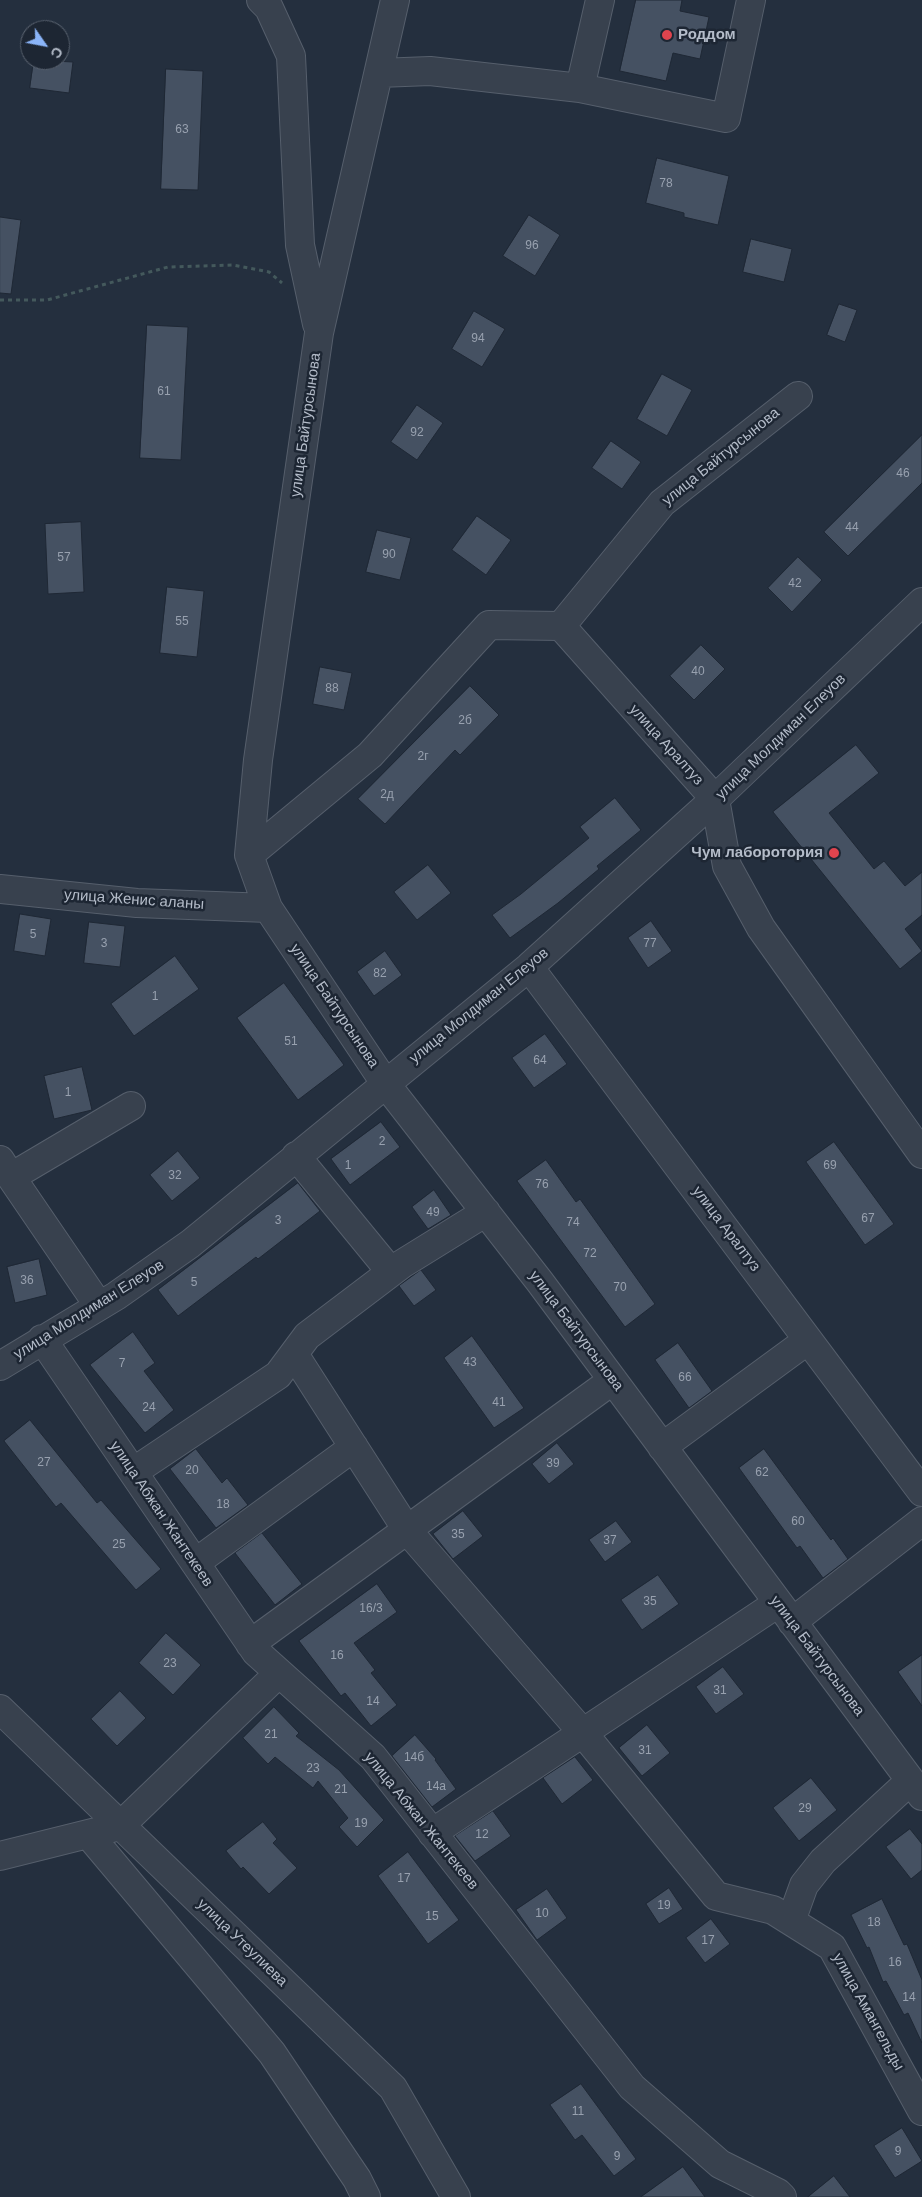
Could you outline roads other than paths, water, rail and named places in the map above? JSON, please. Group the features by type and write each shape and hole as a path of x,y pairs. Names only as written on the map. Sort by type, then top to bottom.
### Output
{"street":[{"name":"улица Байтурсынова","path":"395,0 319,333 258,760 249,855 268,908 385,1083 486,1212 613,1380 916,1788"},
{"path":"580,88 600,0"},
{"path":"379,73 430,71 580,88 726,118 751,0"},
{"path":"268,2 290,56 300,245 319,333"},
{"name":"улица Байтурсынова","path":"561,626 662,503 798,396"},
{"name":"улица Молдиман Елеуов","path":"0,1366 99,1306 190,1244 529,966 715,799 922,602"},
{"path":"249,855 370,755 489,625 561,626"},
{"name":"улица Аралтуз","path":"561,626 715,799 727,866 760,928 922,1154"},
{"name":"улица Женис аланы","path":"0,889 138,903 268,908"},
{"name":"улица Аралтуз","path":"529,966 922,1492"},
{"path":"99,1306 6,1168 131,1106"},
{"path":"296,1156 391,1272"},
{"path":"133,1472 278,1375 307,1336 391,1272 486,1212"},
{"name":"улица Абжан Жантекеев","path":"42,1339 256,1652 372,1758 632,2087 720,2164 778,2193 782,2197"},
{"path":"662,1447 808,1340"},
{"path":"294,1354 407,1530 583,1733"},
{"path":"250,1644 613,1380"},
{"path":"195,1563 354,1447"},
{"path":"432,1833 583,1733 785,1613 922,1521"},
{"path":"0,1856 120,1826 279,1673"},
{"name":"улица Утеулиева","path":"0,1709 393,2088 456,2197"},
{"name":"улица Амангельды","path":"583,1733 716,1896 773,1910 832,1946 922,2111"},
{"path":"791,1921 804,1885 823,1861 916,1788"},
{"path":"89,1835 272,2053 366,2197"}],"place":[{"name":"Роддом","path":"667,35"},
{"name":"Чум лаборотория","path":"834,853"}]}
